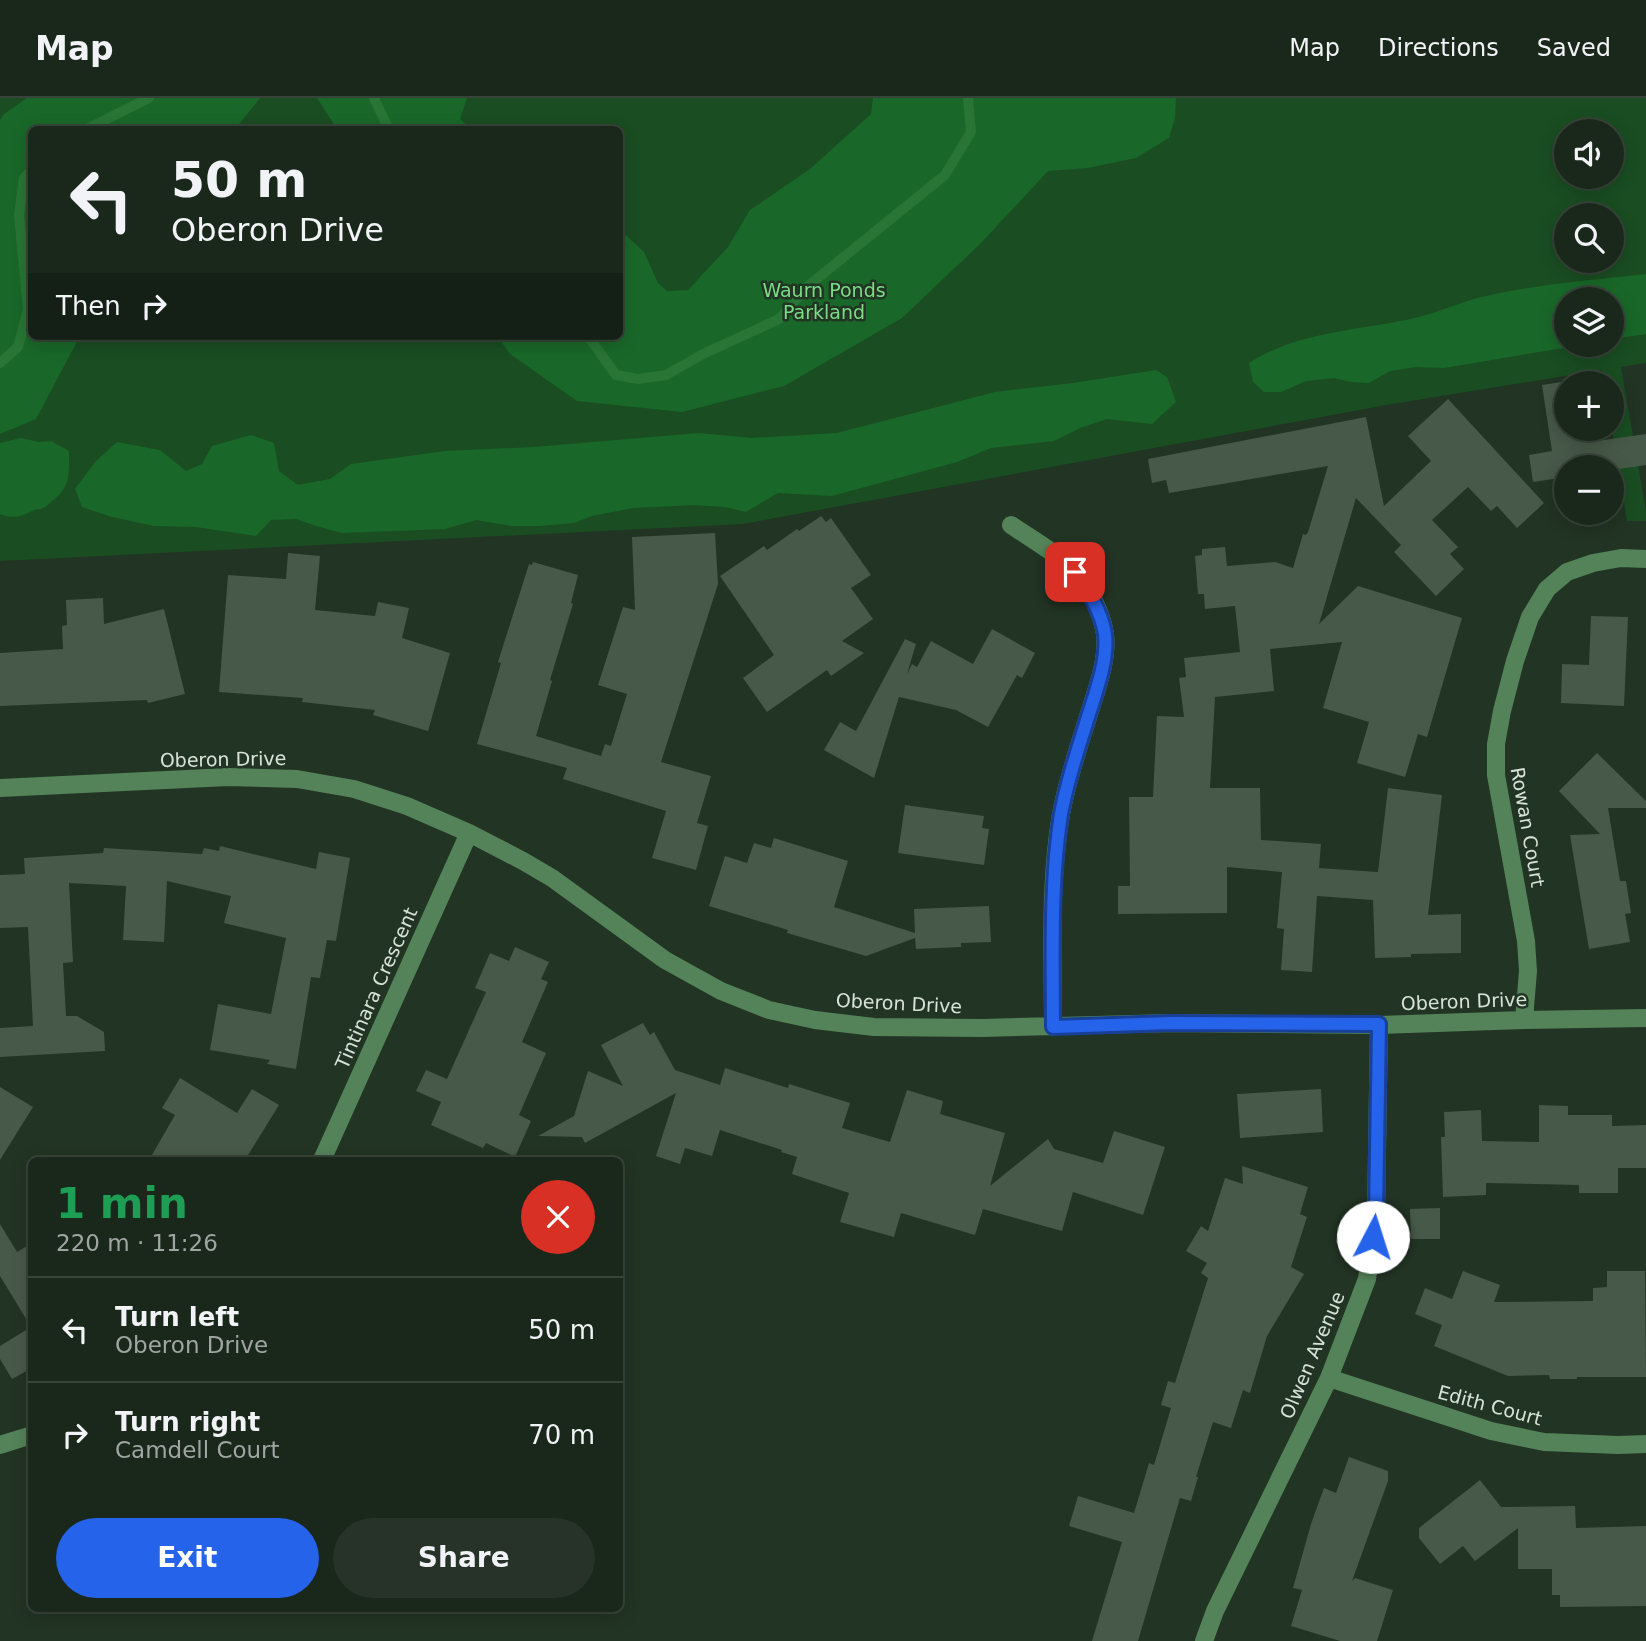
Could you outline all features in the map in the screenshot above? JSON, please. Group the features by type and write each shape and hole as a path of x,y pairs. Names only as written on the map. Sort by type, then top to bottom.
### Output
{"street":[{"path":"1011,525 1075,572 1095,601 1105,634 1104,660 1070,773 1055,861 1053,1027"},
{"name":"Rowan Court","path":"1524,1020 1528,971 1527,941 1496,775 1496,744 1515,661 1530,617 1547,589 1567,572 1593,563 1621,558 1646,559"},
{"name":"Oberon Drive","path":"0,788 228,777 297,779 354,789 407,806 469,833 523,861 665,960 722,991 769,1010 816,1020 874,1027 1053,1027 1171,1023 1379,1024 1646,1018"},
{"name":"Tintinara Crescent","path":"323,1157 469,833"},
{"name":"Olwen Avenue","path":"1204,1641 1215,1611 1329,1378 1367,1279 1376,1216 1379,1024"},
{"name":"Edith Court","path":"1329,1378 1491,1431 1531,1440 1646,1444"},
{"path":"0,1445 28,1436"}],"green space":[{"name":"Waurn Ponds Parkland","path":"0,98 1646,98 1646,363 1621,367 1622,371 1554,371 1554,378 1392,404 743,524 0,561"},
{"path":"27,98 260,98 237,126 28,126 28,340 78,340 36,419 0,434 0,120 4,114"},
{"path":"317,98 467,98 460,119 468,126 335,126"},
{"path":"873,98 1176,98 1175,118 1169,138 1136,158 1088,168 1048,171 981,243 902,318 784,386 682,412 577,401 510,354 500,340 623,340 623,233 644,252 658,283 667,291 688,290 728,247 750,210 810,169 871,114"},
{"path":"1646,274 1646,334 1624,337 1624,287 1554,287 1554,350 1444,368 1416,367 1390,371 1369,383 1334,378 1306,381 1281,392 1264,392 1253,382 1249,363 1289,344 1419,317 1477,298 1566,283"},
{"path":"1156,370 1167,377 1176,402 1152,424 1107,419 1054,441 991,448 957,462 832,496 778,493 746,512 725,507 694,505 633,508 592,516 574,523 540,526 511,526 476,520 445,529 342,533 296,519 271,520 256,536 196,527 154,526 112,517 82,507 75,489 95,462 117,442 160,450 186,471 202,464 212,446 251,435 274,443 279,471 298,485 330,479 351,464 445,451 534,447 699,433 752,438 837,433 995,392"},
{"name":"Waurn Ponds Parkland","path":"1624,384 1646,521 1627,521 1624,503 1624,455 1616,455 1614,441 1624,441"},
{"path":"21,438 39,442 51,441 69,451 69,473 63,491 46,506 13,517 0,514 0,443"}],"building":[{"path":"1554,383 1554,441 1624,441 1624,437 1646,434 1646,465 1624,468 1624,455 1554,455 1554,479 1533,482 1529,455 1552,451 1542,385"},
{"path":"1448,399 1544,503 1517,528 1497,506 1491,511 1468,487 1432,520 1458,547 1450,554 1464,569 1436,596 1394,552 1401,545 1356,498 1319,624 1358,586 1462,618 1427,737 1418,734 1405,777 1357,763 1369,722 1323,708 1342,642 1270,649 1274,691 1215,697 1210,788 1260,788 1261,840 1321,844 1319,868 1378,872 1388,788 1442,795 1428,915 1461,914 1461,953 1375,958 1373,900 1317,896 1312,972 1281,970 1284,929 1277,928 1282,872 1227,867 1227,913 1118,914 1118,886 1130,886 1129,797 1153,797 1157,716 1184,717 1179,678 1186,677 1184,658 1240,652 1235,606 1205,609 1204,594 1198,594 1195,556 1202,555 1202,549 1225,547 1227,566 1275,562 1293,568 1303,534 1308,532 1328,466 1169,493 1166,480 1152,483 1148,459 1366,417 1384,506 1431,461 1408,436"},
{"path":"821,516 826,522 831,518 871,575 851,588 873,619 842,641 864,653 831,676 827,670 767,712 743,678 774,655 720,576 764,546 767,550"},
{"path":"715,533 718,584 661,762 711,776 697,823 708,826 696,870 652,858 666,811 563,779 567,768 477,744 501,663 498,662 529,564 532,565 533,562 578,575 571,603 573,604 536,736 601,756 605,744 611,746 627,694 598,685 623,607 635,610 632,537"},
{"path":"288,553 320,556 315,610 375,616 378,602 409,608 402,638 450,653 428,731 373,715 375,710 302,702 303,698 219,692 228,575 286,579"},
{"path":"103,598 104,624 164,609 185,694 148,703 147,700 0,706 0,653 63,649 62,626 67,625 66,600"},
{"path":"1591,616 1628,617 1624,706 1561,703 1562,664 1589,665"},
{"path":"992,629 1035,653 1022,678 1017,675 988,727 956,710 899,697 874,778 824,750 840,722 856,731 905,639 916,644 907,674 912,664 917,667 931,641 973,664"},
{"path":"1597,753 1646,801 1646,808 1608,808 1620,881 1626,881 1631,913 1625,914 1630,942 1589,949 1570,835 1600,834 1559,791"},
{"path":"905,805 984,816 982,828 989,829 984,865 898,853"},
{"path":"774,838 848,861 834,907 915,933 914,909 989,906 991,942 961,943 961,947 916,949 915,938 866,956 709,906 725,856 747,863 754,843 771,848"},
{"path":"220,846 316,869 319,852 350,858 336,941 327,940 320,978 311,977 296,1069 267,1064 270,1060 210,1050 218,1004 271,1014 286,938 224,923 231,896 167,881 164,942 123,940 126,886 69,883 73,962 63,963 66,1016 77,1016 104,1032 105,1051 0,1057 0,1028 33,1026 28,927 0,928 0,875 25,874 24,858 103,853 104,848 202,854 204,848 219,851"},
{"path":"515,947 549,962 541,979 548,982 522,1042 546,1053 519,1115 531,1121 515,1157 486,1143 483,1148 431,1125 441,1102 416,1091 426,1070 447,1079 486,992 475,988 490,953 509,961"},
{"path":"643,1023 650,1035 654,1032 675,1070 720,1085 725,1068 788,1088 789,1084 850,1103 842,1128 890,1142 907,1090 943,1101 940,1114 1005,1133 990,1186 1048,1139 1054,1149 1103,1163 1114,1131 1165,1147 1143,1215 1073,1192 1062,1231 983,1209 975,1235 901,1213 894,1237 840,1222 849,1193 792,1174 797,1157 781,1152 782,1150 720,1130 712,1156 685,1148 680,1164 656,1156 676,1093 585,1143 582,1137 538,1136 574,1116 588,1071 623,1086 601,1045"},
{"path":"180,1078 237,1113 252,1089 279,1105 247,1157 151,1157 175,1115 162,1108"},
{"path":"0,1087 33,1107 0,1160"},
{"path":"1321,1089 1323,1132 1240,1138 1237,1094"},
{"path":"1539,1105 1568,1106 1568,1115 1612,1115 1612,1126 1646,1125 1646,1168 1618,1168 1618,1193 1579,1193 1579,1185 1486,1183 1486,1195 1443,1197 1441,1137 1445,1137 1444,1112 1481,1110 1482,1141 1539,1142"},
{"path":"1242,1166 1308,1187 1300,1214 1307,1217 1291,1267 1304,1274 1267,1336 1250,1393 1243,1390 1231,1428 1213,1422 1191,1501 1180,1498 1138,1641 1092,1641 1122,1542 1069,1526 1078,1496 1134,1513 1149,1463 1154,1465 1171,1408 1161,1405 1168,1381 1175,1383 1208,1278 1201,1273 1207,1263 1186,1251 1201,1226 1208,1231 1225,1178 1243,1184"},
{"path":"1440,1208 1440,1239 1411,1239 1410,1209"},
{"path":"0,1224 17,1252 28,1245 28,1322 0,1276"},
{"path":"1463,1271 1500,1285 1494,1302 1593,1301 1593,1288 1607,1287 1607,1271 1645,1271 1646,1377 1550,1379 1549,1375 1508,1376 1434,1346 1442,1325 1415,1314 1425,1288 1452,1299"},
{"path":"28,1329 28,1370 12,1379 0,1359 0,1346"},
{"path":"1349,1457 1388,1471 1388,1481 1352,1581 1355,1578 1393,1590 1377,1641 1340,1641 1291,1626 1302,1590 1293,1588 1311,1524 1324,1488 1336,1493"},
{"path":"1480,1480 1501,1507 1575,1506 1576,1528 1646,1526 1646,1606 1560,1607 1560,1595 1552,1595 1552,1569 1518,1569 1518,1528 1475,1561 1463,1546 1440,1564 1419,1538 1419,1528"}],"waterway":[{"path":"93,126 149,98"},
{"path":"374,98 387,126"},
{"path":"591,340 616,375 638,379 666,375 703,354 779,319 808,286 945,175 971,132 968,98"},
{"path":"28,174 24,178 19,215 28,310"},
{"path":"0,363 18,347 28,310"}],"route":[{"path":"1075,572 1095,601 1105,634 1104,660 1070,773 1055,861 1053,1027 1171,1023 1379,1024 1376,1216 1373,1237"}]}
